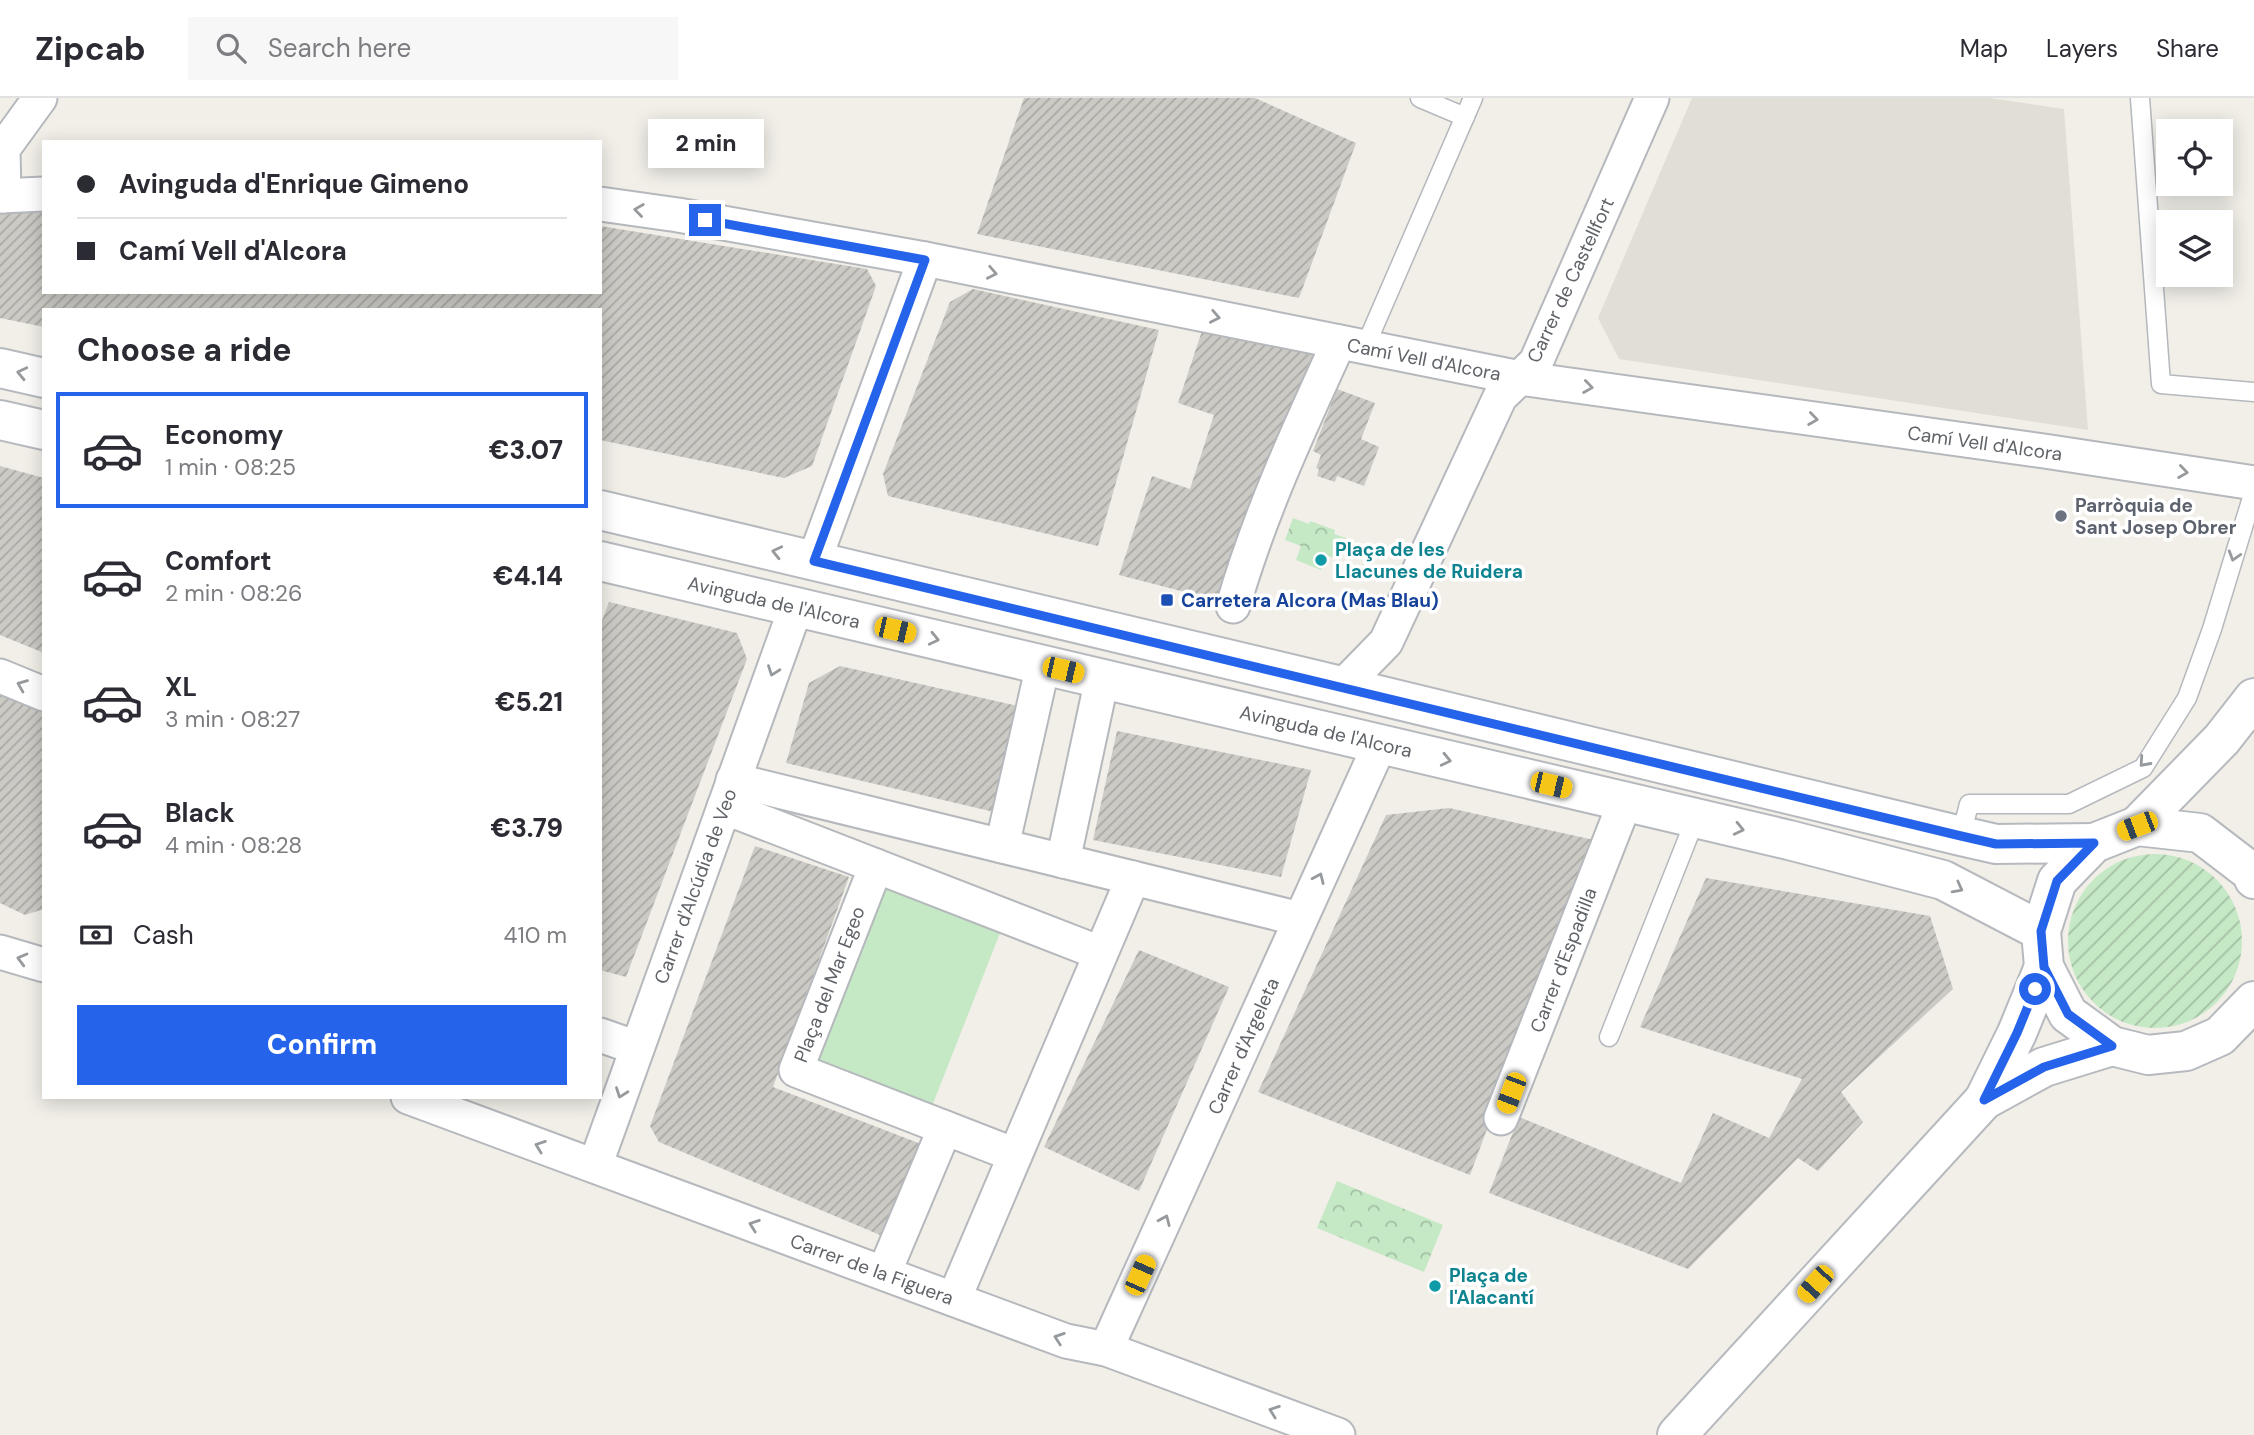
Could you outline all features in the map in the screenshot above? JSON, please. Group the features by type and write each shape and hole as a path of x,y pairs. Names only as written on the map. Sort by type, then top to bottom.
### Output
{"main road":[{"path":"0,368 42,378"},
{"path":"0,419 42,430"},
{"path":"602,510 1996,844 2094,843 2137,826 2222,739 2254,698"},
{"name":"Avinguda de l'Alcora","path":"602,564 1380,744 1943,880 2043,949"},
{"path":"2137,826 2200,833 2253,872"},
{"path":"1984,1100 2017,1033 2043,949 2057,881 2094,843"},
{"path":"2043,949 2068,1014 2112,1046 2148,1055 2186,1051 2220,1036 2254,1001"},
{"path":"1677,1435 1984,1100 2044,1067 2112,1046"}],"street":[{"path":"40,98 3,149 2,196 42,194"},
{"name":"Carrer de Castellfort","path":"1343,686 1386,642 1500,397 1536,362 1652,98"},
{"name":"Camí Vell d'Alcora","path":"602,204 678,215 925,260 1520,378 2254,483"},
{"path":"814,561 925,260"},
{"path":"1233,606 1253,539 1293,441 1352,345"},
{"name":"Carrer d'Alcúdia de Veo","path":"595,1166 796,607"},
{"path":"1386,642 1398,700"},
{"path":"1002,846 1043,665"},
{"path":"0,676 42,693"},
{"path":"1063,861 1102,679"},
{"name":"Carrer d'Argeleta","path":"1106,1349 1380,744"},
{"path":"728,794 1002,846 1300,919"},
{"path":"728,794 876,866 1100,954"},
{"name":"Carrer d'Espadilla","path":"1502,1118 1625,802"},
{"name":"Plaça del Mar Egeo","path":"876,866 796,1070 1015,1155"},
{"path":"954,1299 1133,878"},
{"path":"0,952 42,964"},
{"path":"602,1036 637,1048"},
{"name":"Carrer de la Figuera","path":"413,1099 1066,1341 1106,1349 1338,1435"},
{"path":"884,1273 945,1128"}],"lane":[{"path":"1420,98 1465,117"},
{"path":"1352,345 1473,98"},
{"path":"2140,98 2161,384 2254,392"},
{"path":"1961,836 1969,804 2069,804 2143,768 2187,698 2212,629 2254,491"},
{"path":"1609,1037 1695,820"}],"shaded area":[{"path":"1692,98 1989,98 2064,109 2088,430 1619,359 1598,318"}],"green space":[{"path":"1293,518 1335,530 1334,534 1346,538 1337,559 1326,555 1321,570 1296,560 1301,546 1285,540"},
{"path":"2155,854 2188,861 2216,880 2235,908 2242,941 2235,974 2216,1002 2188,1021 2155,1028 2122,1021 2094,1002 2075,974 2068,941 2075,908 2094,880 2122,861"},
{"path":"888,883 1002,928 932,1106 818,1062"},
{"path":"1337,1181 1443,1225 1424,1272 1317,1228"}],"building":[{"path":"1024,98 1255,98 1356,143 1299,298 977,234"},
{"path":"42,208 42,294 602,294 602,226 867,269 876,286 812,466 784,478 602,440 602,308 42,308 42,327 0,318 0,209"},
{"path":"973,289 1159,330 1098,546 888,496 883,474 950,302"},
{"path":"1204,325 1317,349 1216,600 1119,575 1152,476 1190,489 1214,415 1178,403"},
{"path":"1337,389 1375,403 1361,439 1379,447 1364,486 1337,476 1335,482 1317,476 1319,469 1316,468 1321,455 1313,451"},
{"path":"0,466 42,477 42,652 0,635"},
{"path":"609,602 737,633 747,659 626,977 602,971 602,621"},
{"path":"840,666 1018,706 994,812 786,763 809,683"},
{"path":"0,691 42,707 42,910 25,915 0,903"},
{"path":"1117,731 1311,770 1281,877 1093,840"},
{"path":"1449,808 1594,840 1470,1175 1258,1092 1386,815"},
{"path":"755,846 849,877 773,1087 921,1144 880,1235 659,1142 650,1126"},
{"path":"1706,878 1930,916 1953,989 1841,1092 1863,1122 1818,1171 1798,1158 1688,1269 1489,1193 1519,1117 1681,1183 1713,1113 1769,1138 1802,1079 1640,1027"},
{"path":"1139,950 1229,987 1139,1191 1044,1147"}],"place":[{"name":"Parròquia de Sant Josep Obrer","path":"2061,516"},
{"name":"Plaça de les Llacunes de Ruidera","path":"1321,560"},
{"name":"Carretera Alcora (Mas Blau)","path":"1167,600"},
{"name":"Plaça de l'Alacantí","path":"1435,1286"}],"route":[{"path":"705,220 925,260 814,561 1996,844 2094,843 2057,881 2041,931 2044,967 2068,1014 2112,1046 2044,1067 1984,1100 2035,989"}]}
